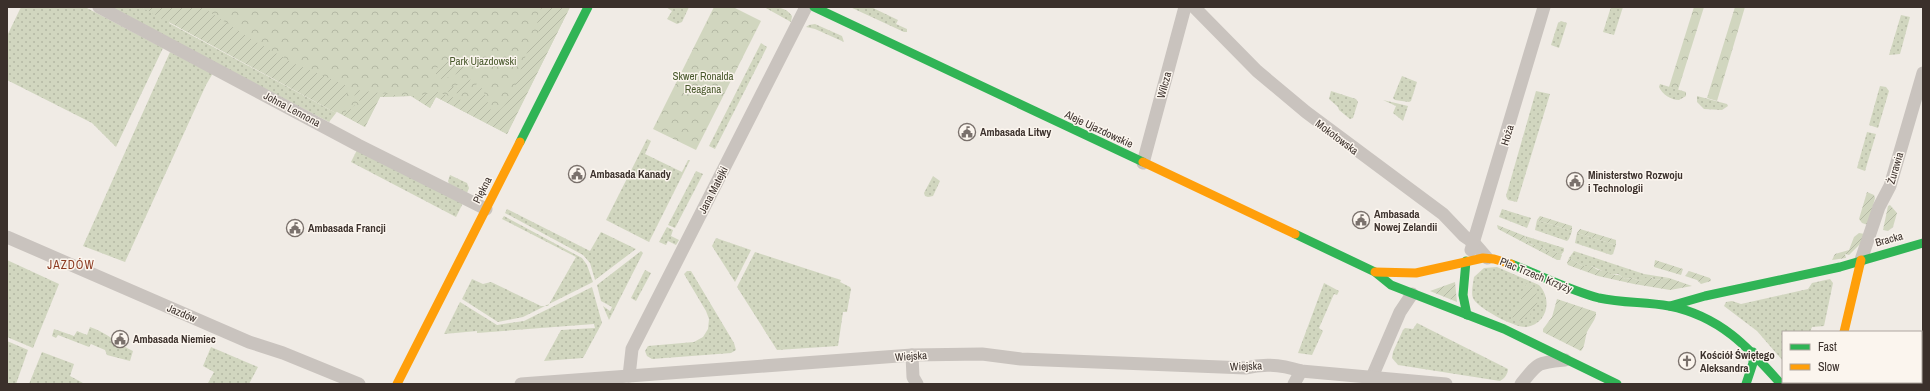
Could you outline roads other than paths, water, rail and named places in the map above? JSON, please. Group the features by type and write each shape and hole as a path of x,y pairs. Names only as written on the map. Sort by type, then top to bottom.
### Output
{"street":[{"name":"Johna Lennona","path":"98,7 358,145 486,209"},
{"name":"Piękna","path":"397,384 588,7"},
{"name":"Jana Matejki","path":"629,376 632,349 806,7"},
{"name":"Aleje Ujazdowskie","path":"814,7 1375,272"},
{"name":"Wilcza","path":"1143,163 1184,7"},
{"name":"Mokotowska","path":"1194,7 1257,71 1306,112 1443,214 1466,238 1474,243 1487,258"},
{"name":"Hoża","path":"1466,261 1474,243 1544,7"},
{"name":"Żurawia","path":"1861,260 1879,207 1890,186 1923,73"},
{"name":"Jazdów","path":"7,237 249,342 283,353 359,384"},
{"name":"Bracka","path":"1861,260 1923,243"},
{"name":"Plac Trzech Krzyży","path":"1375,272 1420,273 1466,261 1487,258 1504,260 1569,288 1592,296 1616,301 1669,306 1686,310 1714,320 1738,337 1781,384"},
{"name":"Plac Trzech Krzyży","path":"1669,306 1705,296 1840,268 1861,260"},
{"path":"1844,331 1861,260"},
{"path":"1444,277 1466,261"},
{"path":"1466,261 1463,295 1467,315"},
{"path":"1375,272 1391,286 1504,329 1617,384"},
{"path":"1372,377 1400,312 1412,294 1425,287"},
{"path":"1746,384 1753,363 1753,352"},
{"name":"Wiejska","path":"521,384 912,355 982,354 1022,359 1246,368 1256,365 1288,367 1301,371"},
{"path":"912,355 913,377 917,384"},
{"path":"1521,384 1534,368 1542,362 1567,360"},
{"path":"1294,384 1301,371 1446,384"}],"place":[{"name":"Ambasada Litwy","path":"967,132"},
{"name":"Ambasada Kanady","path":"577,174"},
{"name":"Ministerstwo Rozwoju i Technologii","path":"1575,181"},
{"name":"Ambasada Nowej Zelandii","path":"1361,220"},
{"name":"Ambasada Francji","path":"295,228"},
{"name":"Ambasada Niemiec","path":"120,339"},
{"name":"Kościół Świętego Aleksandra","path":"1687,361"}],"district":[{"name":"JAZDÓW","path":"71,265"}],"park label":[{"name":"Park Ujazdowski","path":"483,61"},
{"name":"Skwer Ronalda Reagana","path":"703,82"}]}
